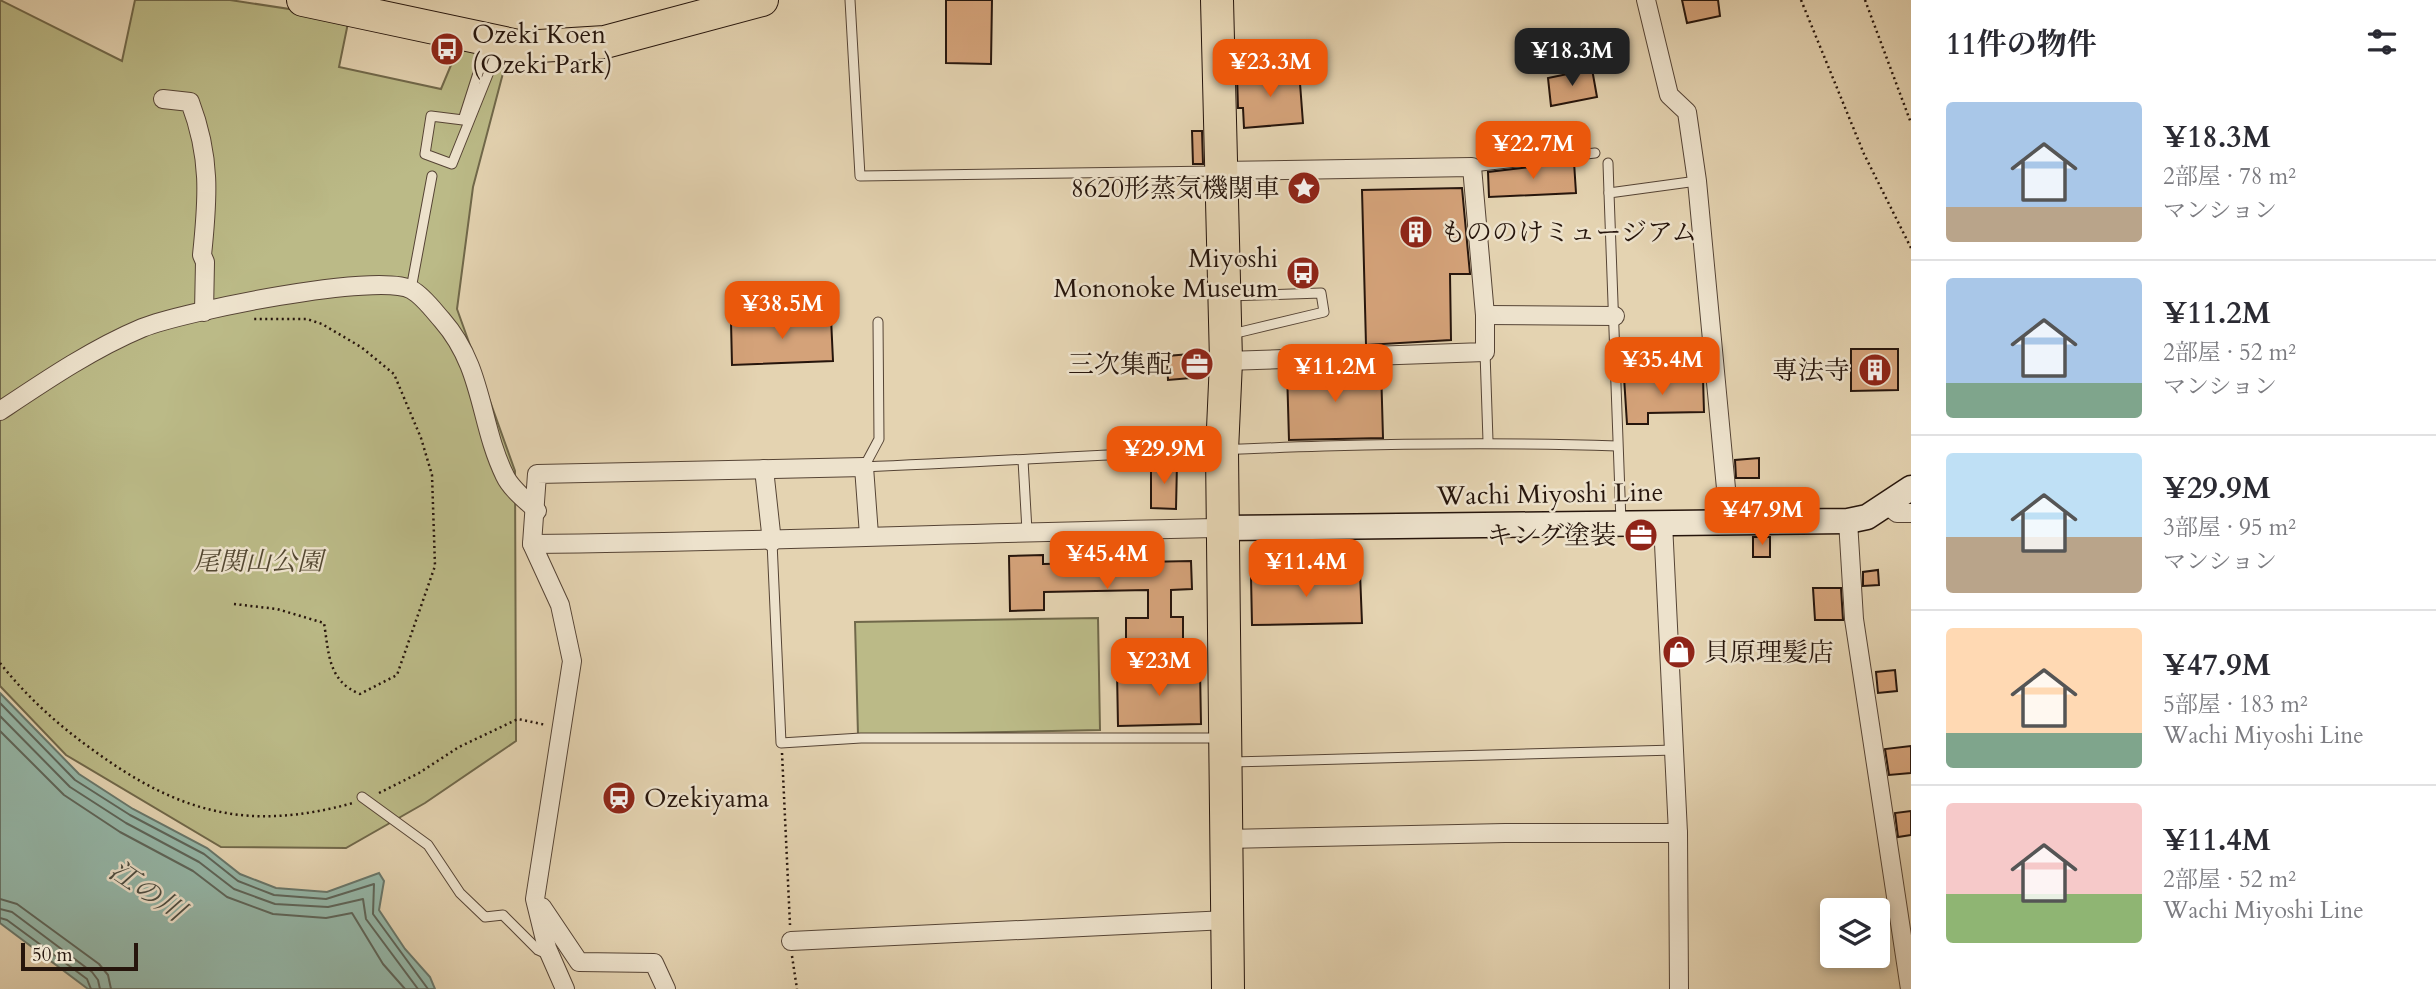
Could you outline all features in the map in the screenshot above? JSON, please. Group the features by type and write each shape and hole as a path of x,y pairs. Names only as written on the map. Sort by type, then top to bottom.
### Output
{"highway":[{"path":"303,0 523,47 605,42 762,0"},
{"path":"1217,0 1225,348 1222,451 1228,989"}],"main road":[{"name":"Wachi Miyoshi Line","path":"1223,528 1729,520 1848,521 1867,517 1911,488"}],"street":[{"path":"1646,0 1669,95 1687,112 1697,181 1729,520"},
{"path":"163,99 190,102 201,130 208,168 202,255 205,262 204,312"},
{"path":"1219,171 1472,167 1485,315 1485,352 1225,348"},
{"path":"0,411 59,372 143,328 204,312 372,283 411,289 443,320 461,345 471,364 505,477 537,511"},
{"path":"1485,315 1615,316"},
{"path":"565,989 551,956 535,899 572,662 560,605 532,544 537,511 537,474 864,467 869,535"},
{"path":"764,469 772,542"},
{"path":"1887,505 1897,513 1911,513"},
{"path":"1848,521 1854,619 1910,989"},
{"path":"1663,523 1678,833 1679,989"},
{"path":"532,544 772,542 869,535 1223,528"},
{"path":"1226,839 1678,833"},
{"path":"535,899 579,962 654,963 666,989"},
{"path":"790,941 1227,920"}],"lane":[{"path":"850,0 860,176 1219,171"},
{"path":"495,41 452,164 425,154 430,116 463,120 495,41"},
{"path":"1472,167 1595,153"},
{"path":"1608,163 1621,523"},
{"path":"411,289 432,176"},
{"path":"1609,193 1697,181"},
{"path":"1224,296 1321,293 1324,312 1225,348"},
{"path":"864,467 879,439 878,321"},
{"path":"1485,352 1488,441"},
{"path":"864,467 1488,441 1617,446"},
{"path":"1023,460 1027,531"},
{"path":"772,542 781,743 861,738 1225,750 1675,750"},
{"path":"363,799 428,845 460,893 485,916 503,915 538,950 551,956"}],"path":[{"path":"1801,0 1864,154 1911,248"},
{"path":"1865,0 1911,123"},
{"path":"234,604 277,609 324,623 331,666 345,688 360,694 397,675 410,628 435,566 432,475 421,438 394,374 361,347 322,324 307,319 245,318"},
{"path":"0,663 55,723 123,772 164,796 205,810 240,816 316,813 363,799"},
{"path":"375,795 419,773 459,747 519,719 563,729"},
{"path":"781,743 790,941 797,989"}],"green space":[{"name":"尾関山公園","path":"0,0 122,61 135,0 230,0 349,18 339,67 441,89 459,46 507,58 473,187 457,309 515,471 516,741 425,803 346,848 221,847 66,755 0,686"},
{"path":"1098,618 1100,730 858,735 855,622"}],"water":[{"name":"江の川","path":"0,693 79,774 133,809 207,848 240,874 276,888 327,892 379,873 384,881 379,910 405,949 430,977 435,989 88,989 0,923"}],"building":[{"path":"946,0 992,0 991,64 946,63"},
{"path":"1682,0 1718,0 1720,16 1687,23"},
{"path":"1592,69 1597,97 1551,106 1548,78"},
{"path":"1299,70 1303,123 1244,128 1243,108 1238,108 1237,75"},
{"path":"1192,131 1202,131 1203,164 1193,164"},
{"path":"1574,162 1576,193 1489,197 1488,172"},
{"name":"もののけミュージアム","path":"1462,188 1470,274 1450,274 1451,340 1366,345 1362,190"},
{"path":"831,318 833,361 732,365 731,321"},
{"name":"専法寺","path":"1851,349 1898,349 1898,390 1851,391"},
{"path":"1202,353 1203,377 1168,380 1167,356"},
{"path":"1381,367 1383,438 1289,440 1287,370"},
{"path":"1624,377 1703,378 1704,412 1648,413 1648,424 1627,424"},
{"path":"1759,458 1759,478 1736,478 1735,460"},
{"path":"1177,463 1176,509 1151,508 1151,464"},
{"path":"1753,537 1770,537 1770,557 1753,557"},
{"path":"1043,555 1043,564 1191,561 1192,589 1171,590 1171,617 1183,617 1183,645 1126,646 1126,618 1148,618 1148,590 1044,592 1044,610 1010,611 1009,556"},
{"path":"1878,570 1879,585 1863,586 1863,572"},
{"path":"1360,573 1362,623 1252,625 1251,576"},
{"path":"1813,588 1841,588 1843,620 1815,620"},
{"path":"1200,670 1201,724 1118,726 1117,671"},
{"path":"1895,670 1897,691 1878,693 1876,672"},
{"path":"1911,746 1911,773 1889,775 1885,749"},
{"path":"1911,811 1911,835 1898,837 1895,813"}],"place":[{"name":"Ozeki Koen (Ozeki Park)","path":"447,49"},
{"name":"8620形蒸気機関車","path":"1304,188"},
{"name":"もののけミュージアム","path":"1416,232"},
{"name":"Miyoshi Mononoke Museum","path":"1303,273"},
{"name":"三次集配","path":"1197,364"},
{"name":"専法寺","path":"1875,370"},
{"name":"キング塗装","path":"1641,535"},
{"name":"貝原理髪店","path":"1679,652"},
{"name":"Ozekiyama","path":"619,798"}]}
